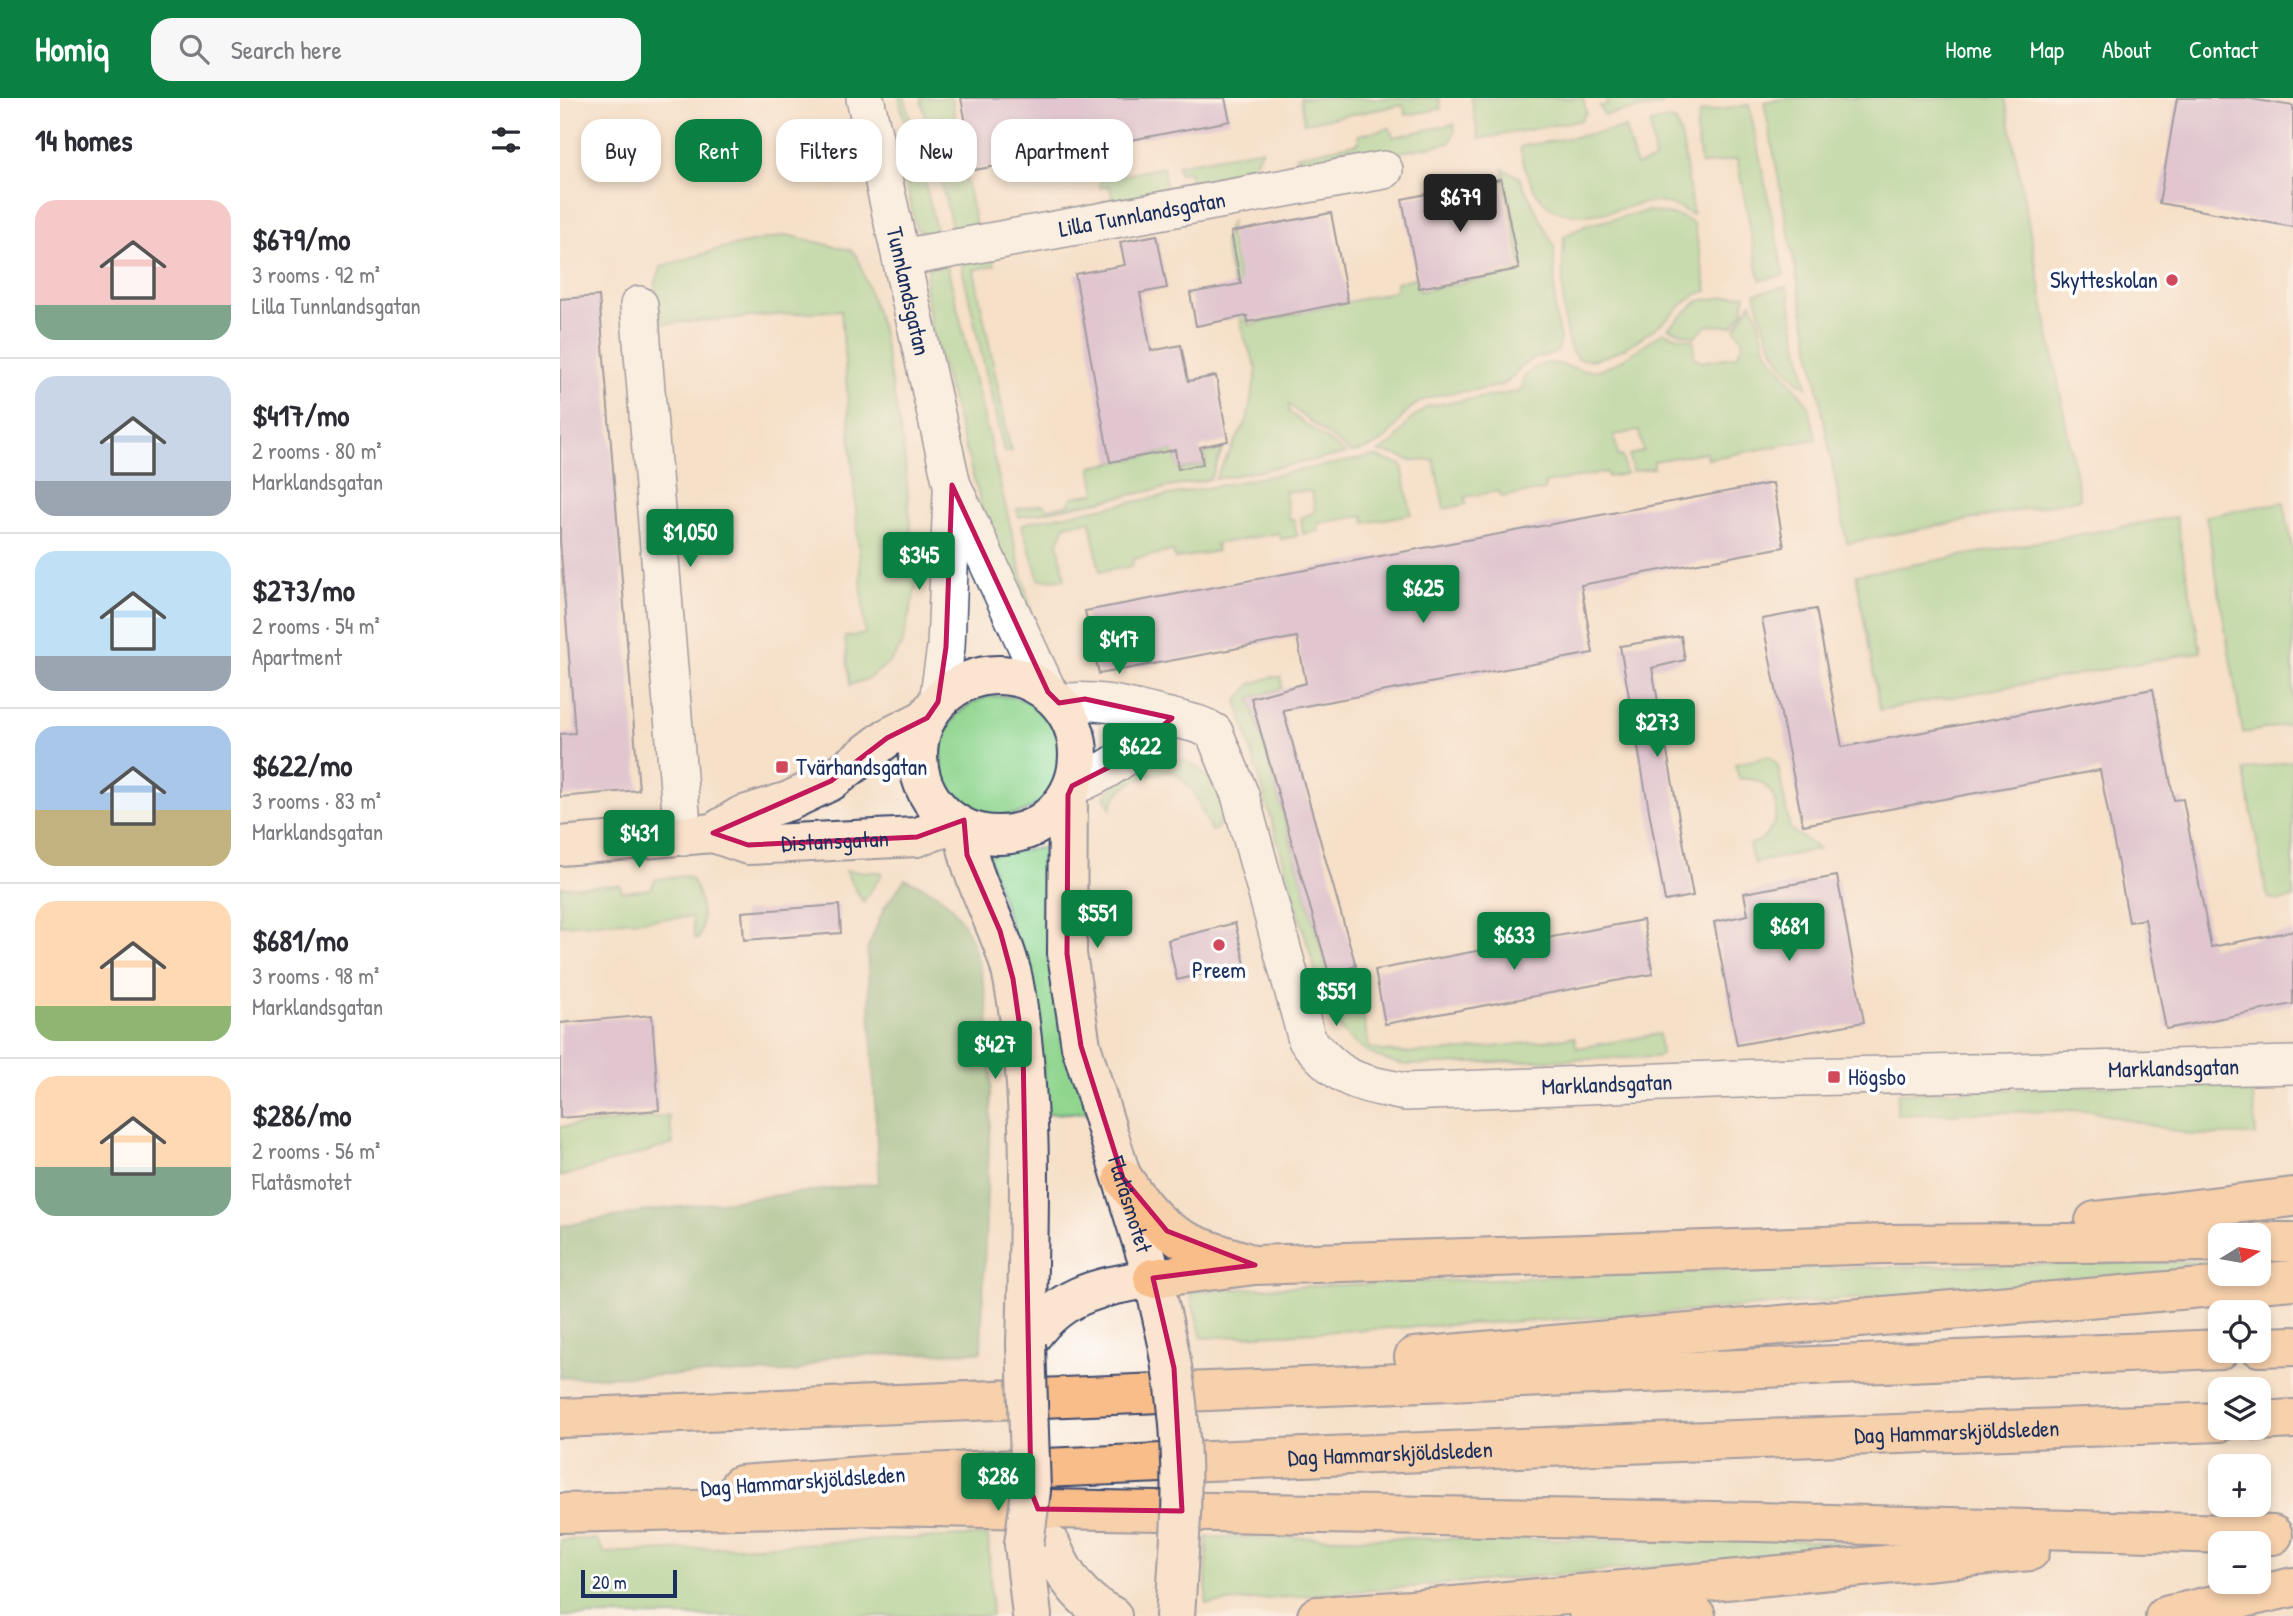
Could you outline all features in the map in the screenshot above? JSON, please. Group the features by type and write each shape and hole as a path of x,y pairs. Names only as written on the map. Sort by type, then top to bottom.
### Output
{"main road":[{"path":"1130,1195 1167,1231 1195,1246 1255,1265"},
{"path":"1884,1244 2199,1210 2293,1197"},
{"path":"1153,1278 1255,1265 1884,1244 2208,1242"},
{"path":"2272,1242 2293,1242"},
{"path":"1075,1395 1248,1372 2293,1280"},
{"path":"2271,1347 2293,1346"},
{"path":"560,1418 2208,1350"},
{"path":"2271,1420 2293,1419"},
{"name":"Dag Hammarskjöldsleden","path":"560,1497 876,1475 2208,1423"},
{"path":"560,1513 876,1506 1714,1521 2283,1536"},
{"path":"1317,1616 1492,1602 2196,1535"},
{"path":"2165,1616 2293,1587"},
{"path":"1492,1602 1622,1615 1696,1616"}],"street":[{"name":"Tunnlandsgatan","path":"865,98 952,485 1054,697"},
{"name":"Lilla Tunnlandsgatan","path":"901,258 1384,170"},
{"path":"639,305 698,835"},
{"name":"Tunnlandsgatan","path":"932,710 946,648 952,485"},
{"path":"1054,697 1016,677 991,675 956,686 932,710 917,751 923,785 942,813 960,826 999,836 1023,832 1053,814 1070,791 1115,765 1172,718"},
{"name":"Marklandsgatan","path":"1054,697 1142,708 1205,726 1214,732 1264,876 1307,1040 1333,1070 1358,1083 1405,1093 1763,1078 2293,1065"},
{"name":"Flatåsmotet","path":"1054,697 1071,721 1077,743 1078,765 1070,791 1067,954 1081,1046 1130,1195 1174,1368 1181,1431 1183,1497 1175,1616"},
{"name":"Distansgatan","path":"698,835 741,816 789,801 831,781 887,738 932,710"},
{"path":"960,826 967,855 1000,931 1013,979 1023,1049 1027,1110 1031,1491 1037,1544 1032,1616"},
{"name":"Distansgatan","path":"560,846 698,835 748,845 917,838 960,826"},
{"path":"1030,1333 1057,1308 1086,1292 1153,1278"},
{"path":"1037,1544 1059,1563 1084,1598 1112,1616"}],"highlighted area":[{"path":"952,485 1048,692 1059,703 1085,699 1172,718 1123,760 1072,786 1068,795 1067,954 1081,1046 1123,1178 1167,1231 1255,1265 1153,1278 1174,1368 1182,1511 1038,1509 1031,1491 1023,1049 1013,979 1000,931 967,855 964,820 917,837 748,845 713,833 831,781 887,738 927,718 938,702 946,647"}],"green space":[{"path":"899,98 905,98 910,119 904,119"},
{"path":"921,98 952,98 955,119 925,119"},
{"path":"1300,98 1439,98 1441,109 1406,115 1403,105 1304,123"},
{"path":"1471,98 1583,98 1586,112 1581,120 1479,139"},
{"path":"1606,98 1665,98 1662,105 1604,115 1599,106 1607,105"},
{"path":"1787,98 2005,98 2080,499 1847,543 1764,102"},
{"path":"1749,105 1784,275 1760,280 1737,159 1701,165 1696,130 1700,113"},
{"path":"1670,119 1676,122 1682,139 1693,215 1672,205 1652,202 1598,214 1580,215 1552,208 1541,199 1533,186 1520,148 1625,128 1636,166 1655,160 1650,123"},
{"path":"1454,124 1455,130 1450,143 1312,168 1301,167 1296,156 1359,143 1358,135 1390,128 1393,137"},
{"path":"1262,149 1245,181 1183,190 1181,185 1191,183 1189,171 1179,173 1177,165"},
{"path":"1163,167 1167,193 1104,205 1102,201 1112,199 1110,186 1100,188 1100,182 1133,182 1133,173"},
{"path":"1503,169 1519,177 1554,246 1555,314 1560,338 1558,350 1529,361 1501,385 1431,397 1422,401 1411,408 1379,443 1351,453 1289,405 1289,412 1346,454 1215,479 1247,420 1257,369 1244,337 1224,242 1231,220 1229,233 1248,325 1396,291 1396,282 1415,278 1420,291 1522,271"},
{"path":"906,182 925,182 937,233 921,232 916,228"},
{"path":"941,182 967,182 977,231 953,232"},
{"path":"1648,211 1682,217 1694,224 1707,291 1688,300 1662,323 1621,350 1587,360 1577,358 1571,349 1564,319 1564,236 1587,225"},
{"path":"787,235 850,250 857,256 881,326 904,451 916,587 902,645 889,663 869,678 850,685 845,637 865,634 841,310 660,324 655,284 662,266 727,247"},
{"path":"992,257 995,265 974,270 1011,451 1004,452 962,268 962,263"},
{"path":"947,265 1031,611 1025,607 983,511 932,330 925,287 928,268"},
{"path":"1787,287 1807,387 1786,369 1778,358 1762,320 1755,293"},
{"path":"1746,294 1743,311 1732,326 1708,325 1694,337 1668,328 1698,301"},
{"path":"1751,302 1758,317 1765,348 1809,406 1816,439 1707,459 1706,452 1654,461 1654,468 1632,471 1629,455 1643,451 1639,431 1614,435 1618,457 1622,456 1626,474 1608,477 1606,472 1545,483 1545,490 1502,497 1499,491 1465,497 1466,504 1444,509 1434,460 1411,461 1379,452 1394,442 1409,421 1428,406 1518,392 1523,387 1522,380 1532,370 1550,363 1586,370 1604,368 1622,360 1663,332 1694,341 1694,357 1701,362 1737,356 1743,342 1735,328"},
{"path":"1223,449 1210,479 1019,517 1017,509 1042,504 1049,509 1069,504 1072,497 1096,493 1091,467 1173,451 1179,470 1205,464 1204,453"},
{"path":"1374,456 1402,465 1411,514 1365,523 1364,516 1319,523 1319,531 1303,534 1301,518 1315,512 1312,492 1285,491 1289,519 1294,519 1297,536 1281,539 1279,533 1216,544 1217,551 1175,559 1173,551 1133,559 1133,566 1100,572 1090,521 1065,525 1058,543 1065,579 1039,580 1022,526 1028,522"},
{"path":"2284,502 2293,553 2293,724 2243,733 2206,516"},
{"path":"2176,517 2201,652 1880,710 1856,575"},
{"path":"1281,677 1282,688 1250,698 1329,975 1354,969 1369,1047 1409,1053 1437,1052 1574,1037 1577,1048 1659,1034 1661,1054 1656,1057 1405,1065 1367,1052 1348,1037 1325,1004 1237,701 1251,684"},
{"path":"1001,696 1024,700 1043,714 1057,733 1061,756 1057,779 1043,798 1024,812 1001,816 978,812 959,798 945,779 941,756 945,733 959,714 978,700"},
{"path":"1770,756 1778,766 1790,829 1819,849 1754,863 1749,845 1763,838 1771,828 1776,816 1776,804 1764,785 1753,780 1739,779 1735,764"},
{"path":"1175,758 1193,765 1213,784 1223,811 1217,829 1211,831 1194,792 1175,772 1145,776 1136,780 1120,792 1111,809 1105,796 1127,773 1154,761"},
{"path":"2293,761 2293,898 2278,901 2269,898 2266,891 2244,770"},
{"path":"1050,847 1087,1112 1048,1114 1035,1002 988,855"},
{"path":"845,871 881,872 882,874 863,902"},
{"path":"686,876 695,886 701,905 702,925 698,939 695,939 692,917 560,925 560,887 620,885 622,892 651,889 656,879"},
{"path":"905,879 938,895 954,910 970,937 981,970 987,1007 991,1086 981,1352 831,1356 796,1372 560,1378 560,1226 653,1210 879,1183 867,950 884,908"},
{"path":"2252,1081 2256,1135 2192,1135 2086,1110 1897,1115 1898,1093"},
{"path":"669,1116 673,1144 560,1177 560,1127"},
{"path":"2208,1261 2208,1272 1638,1315 1202,1338 1189,1291 1719,1270"},
{"path":"988,1535 992,1616 560,1616 560,1540 596,1539 605,1553"},
{"path":"1207,1537 1840,1541 1838,1551 1206,1604"}],"building":[{"path":"961,98 1225,98 1230,121 1133,140 1133,119 991,119 991,167 977,170 977,119 965,119"},
{"path":"2177,98 2245,98 2293,106 2293,227 2159,203"},
{"path":"1501,179 1519,269 1419,288 1402,199"},
{"path":"1331,213 1348,302 1248,322 1247,316 1196,326 1190,293 1241,284 1231,232"},
{"path":"1157,235 1167,288 1140,293 1151,351 1181,345 1188,381 1216,376 1228,441 1200,447 1203,464 1178,469 1175,450 1110,462 1075,274 1125,265 1120,242"},
{"path":"599,296 639,790 560,797 560,734 575,733 560,541 560,299"},
{"path":"1773,483 1784,547 1581,585 1593,653 1283,710 1356,966 1329,974 1251,698 1306,683 1297,637 1099,674 1085,611"},
{"path":"1816,609 1842,747 2153,689 2174,800 2183,799 2211,947 2293,931 2293,1004 2166,1029 2145,919 2129,922 2100,770 1803,825 1762,619"},
{"path":"1681,636 1685,660 1652,668 1693,896 1665,901 1620,646"},
{"path":"1837,876 1864,1022 1737,1045 1714,922 1748,915 1744,893"},
{"path":"839,905 841,933 744,940 742,912"},
{"path":"1643,920 1653,974 1385,1024 1375,970"},
{"path":"1235,923 1245,964 1177,980 1168,940"},
{"path":"652,1015 659,1110 560,1118 560,1023"}],"place":[{"name":"Skytteskolan","path":"2172,280"},
{"name":"Tvärhandsgatan","path":"782,767"},
{"name":"Preem","path":"1219,945"},
{"name":"Högsbo","path":"1834,1077"}]}
